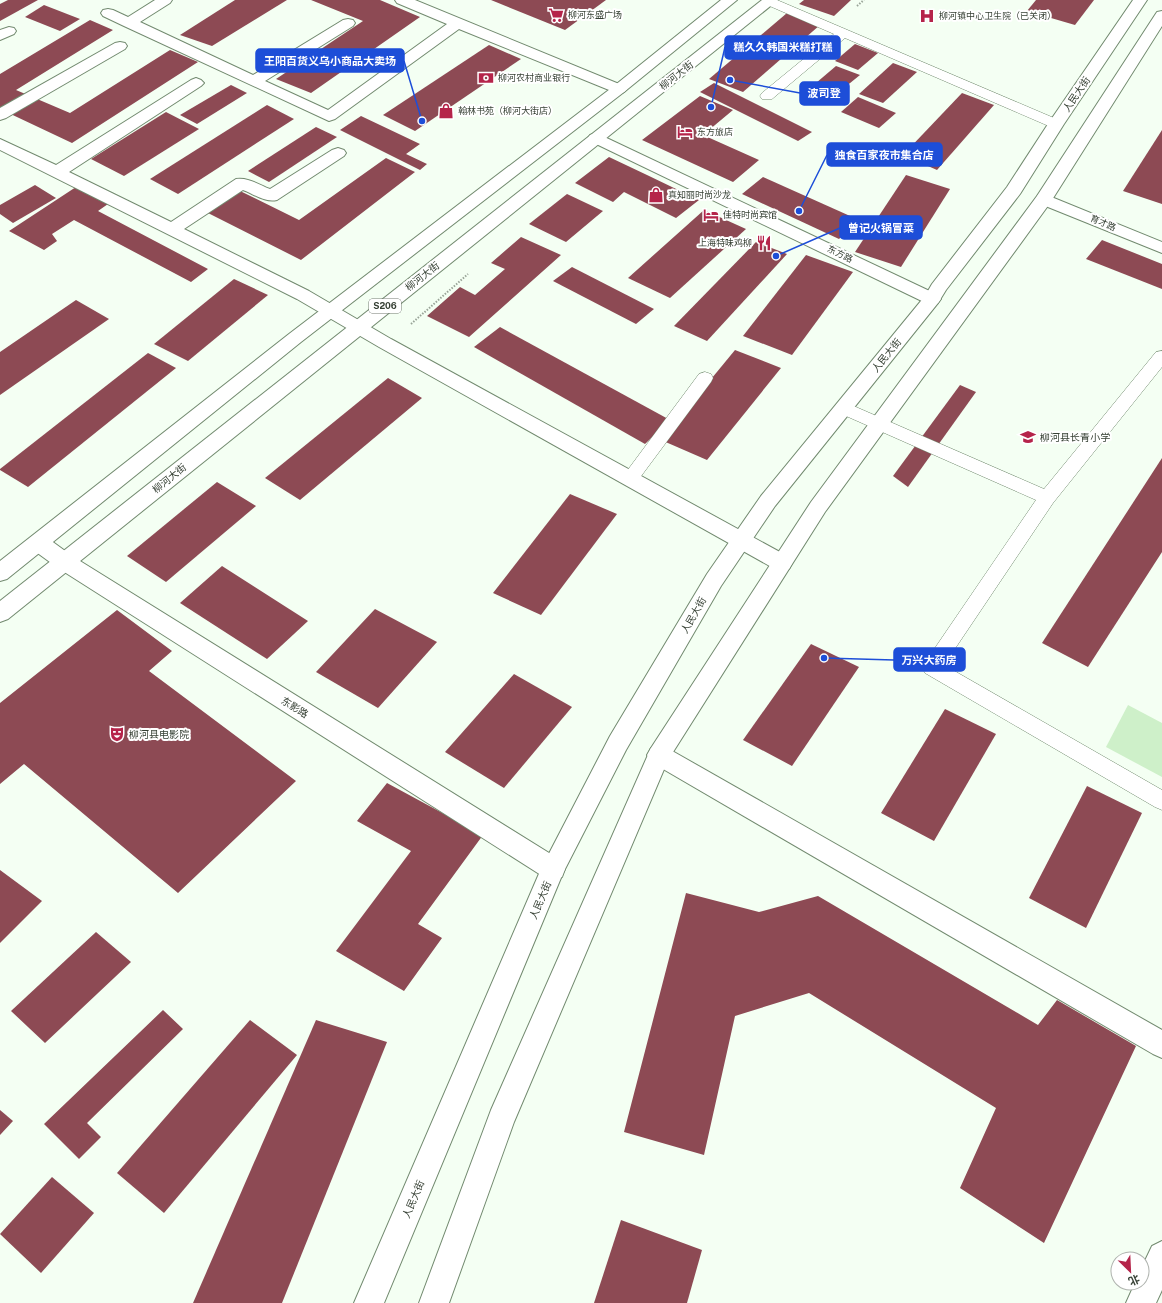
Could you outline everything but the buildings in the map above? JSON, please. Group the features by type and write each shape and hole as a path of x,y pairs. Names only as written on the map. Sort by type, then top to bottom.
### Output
{"street":[{"path":"129,23 165,0"},
{"path":"402,0 458,23 624,84"},
{"path":"434,0 624,84"},
{"name":"S206","path":"0,573 329,312 624,84 730,0"},
{"name":"人民大街","path":"369,1303 553,869 618,743 714,580 768,501 932,299 938,288 1014,190 1056,124 1140,0"},
{"name":"柳河大街","path":"0,613 770,1"},
{"path":"108,13 329,116 458,23"},
{"path":"434,1303 501,1120 659,755 818,507 1044,199 1161,19"},
{"path":"254,81 348,23"},
{"path":"0,115 120,46"},
{"path":"57,172 196,82"},
{"name":"东方路","path":"596,138 932,299"},
{"path":"0,144 302,295 386,344 782,563"},
{"path":"172,230 242,183 271,196 338,153"},
{"name":"育才路","path":"1044,199 1162,248"},
{"name":"东影路","path":"39,543 65,562 553,869"},
{"path":"659,755 1162,1045"},
{"path":"1141,1303 1162,1256"}],"lane":[{"path":"770,1 1056,124"},
{"path":"767,96 843,33"},
{"path":"1162,356 1047,498 932,667 1162,801"},
{"path":"630,478 705,378"},
{"path":"843,408 1047,498"}],"path":[{"path":"857,6 864,0"}],"green space":[{"path":"1128,705 1162,723 1162,777 1106,747"}],"place":[{"name":"柳河东盛广场","path":"556,15"},
{"name":"柳河镇中心卫生院（已关闭）","path":"927,16"},
{"name":"柳河农村商业银行","path":"486,78"},
{"name":"波司登","path":"730,80"},
{"name":"糕久久韩国米糕打糕","path":"711,107"},
{"name":"翰林书苑（柳河大街店）","path":"446,111"},
{"name":"王阳百货义乌小商品大卖场","path":"422,121"},
{"name":"东方旅店","path":"685,132"},
{"name":"真知丽时尚沙龙","path":"656,195"},
{"name":"独食百家夜市集合店","path":"799,211"},
{"name":"佳特时尚宾馆","path":"711,215"},
{"name":"上海特味鸡柳","path":"764,243"},
{"name":"曾记火锅冒菜","path":"776,256"},
{"name":"柳河县长青小学","path":"1028,437"},
{"name":"万兴大药房","path":"824,658"},
{"name":"柳河县电影院","path":"117,734"}]}
